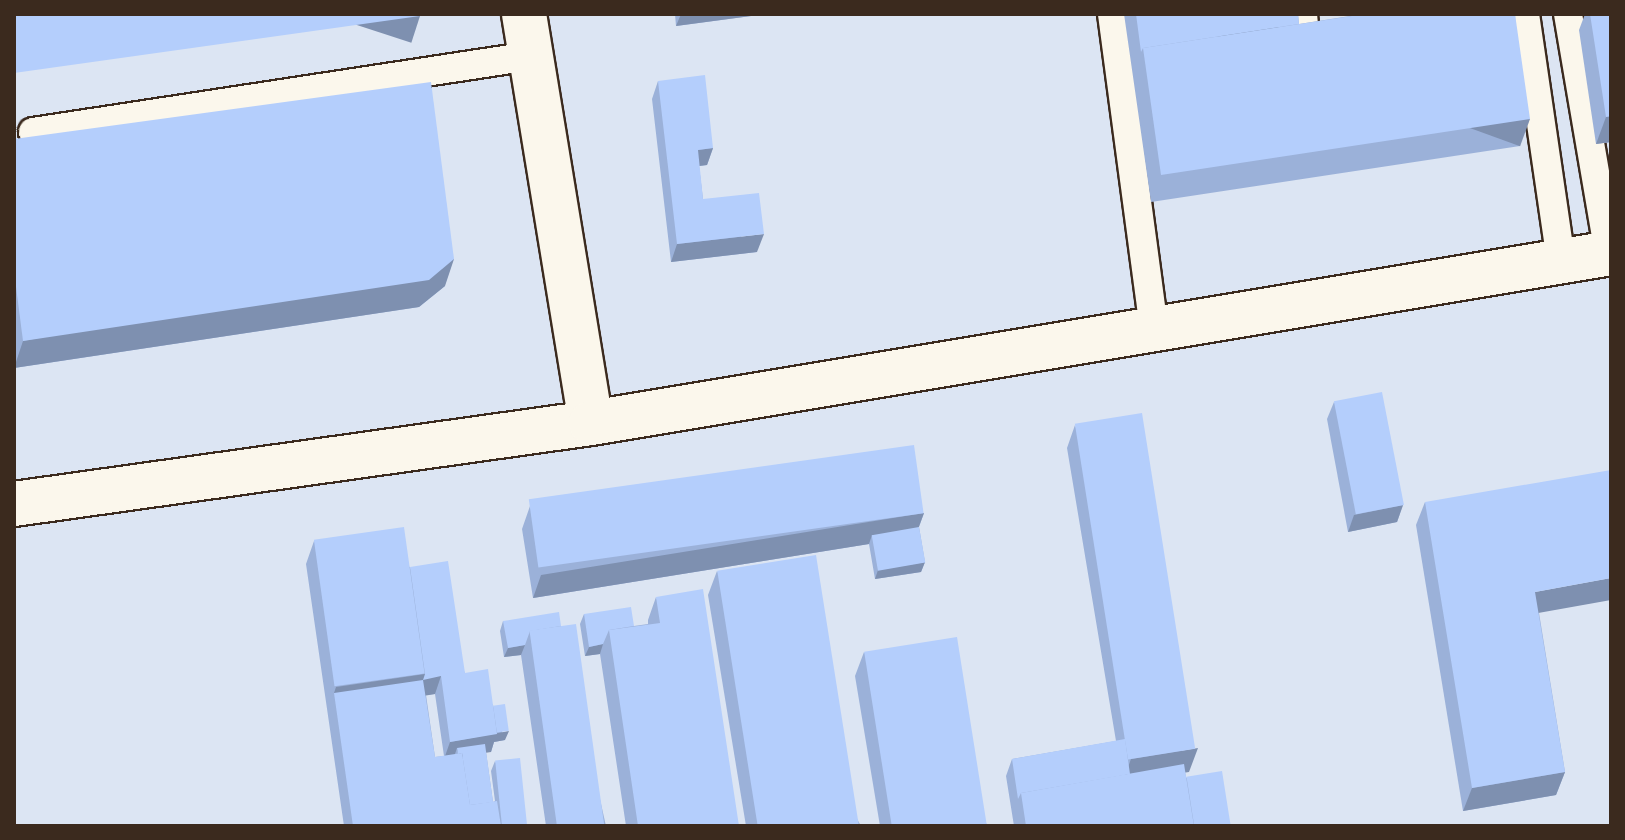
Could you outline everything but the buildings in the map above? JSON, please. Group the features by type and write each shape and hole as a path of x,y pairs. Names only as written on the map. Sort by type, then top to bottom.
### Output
{"street":[{"path":"527,35 591,423"},
{"path":"14,504 591,423 1610,253"}],"lane":[{"path":"1112,14 1154,329"},
{"path":"1525,14 1561,261"},
{"path":"1568,14 1610,253"},
{"path":"33,132 527,35"}],"shaded area":[{"path":"14,14 1611,14 1611,826 14,826"}]}
